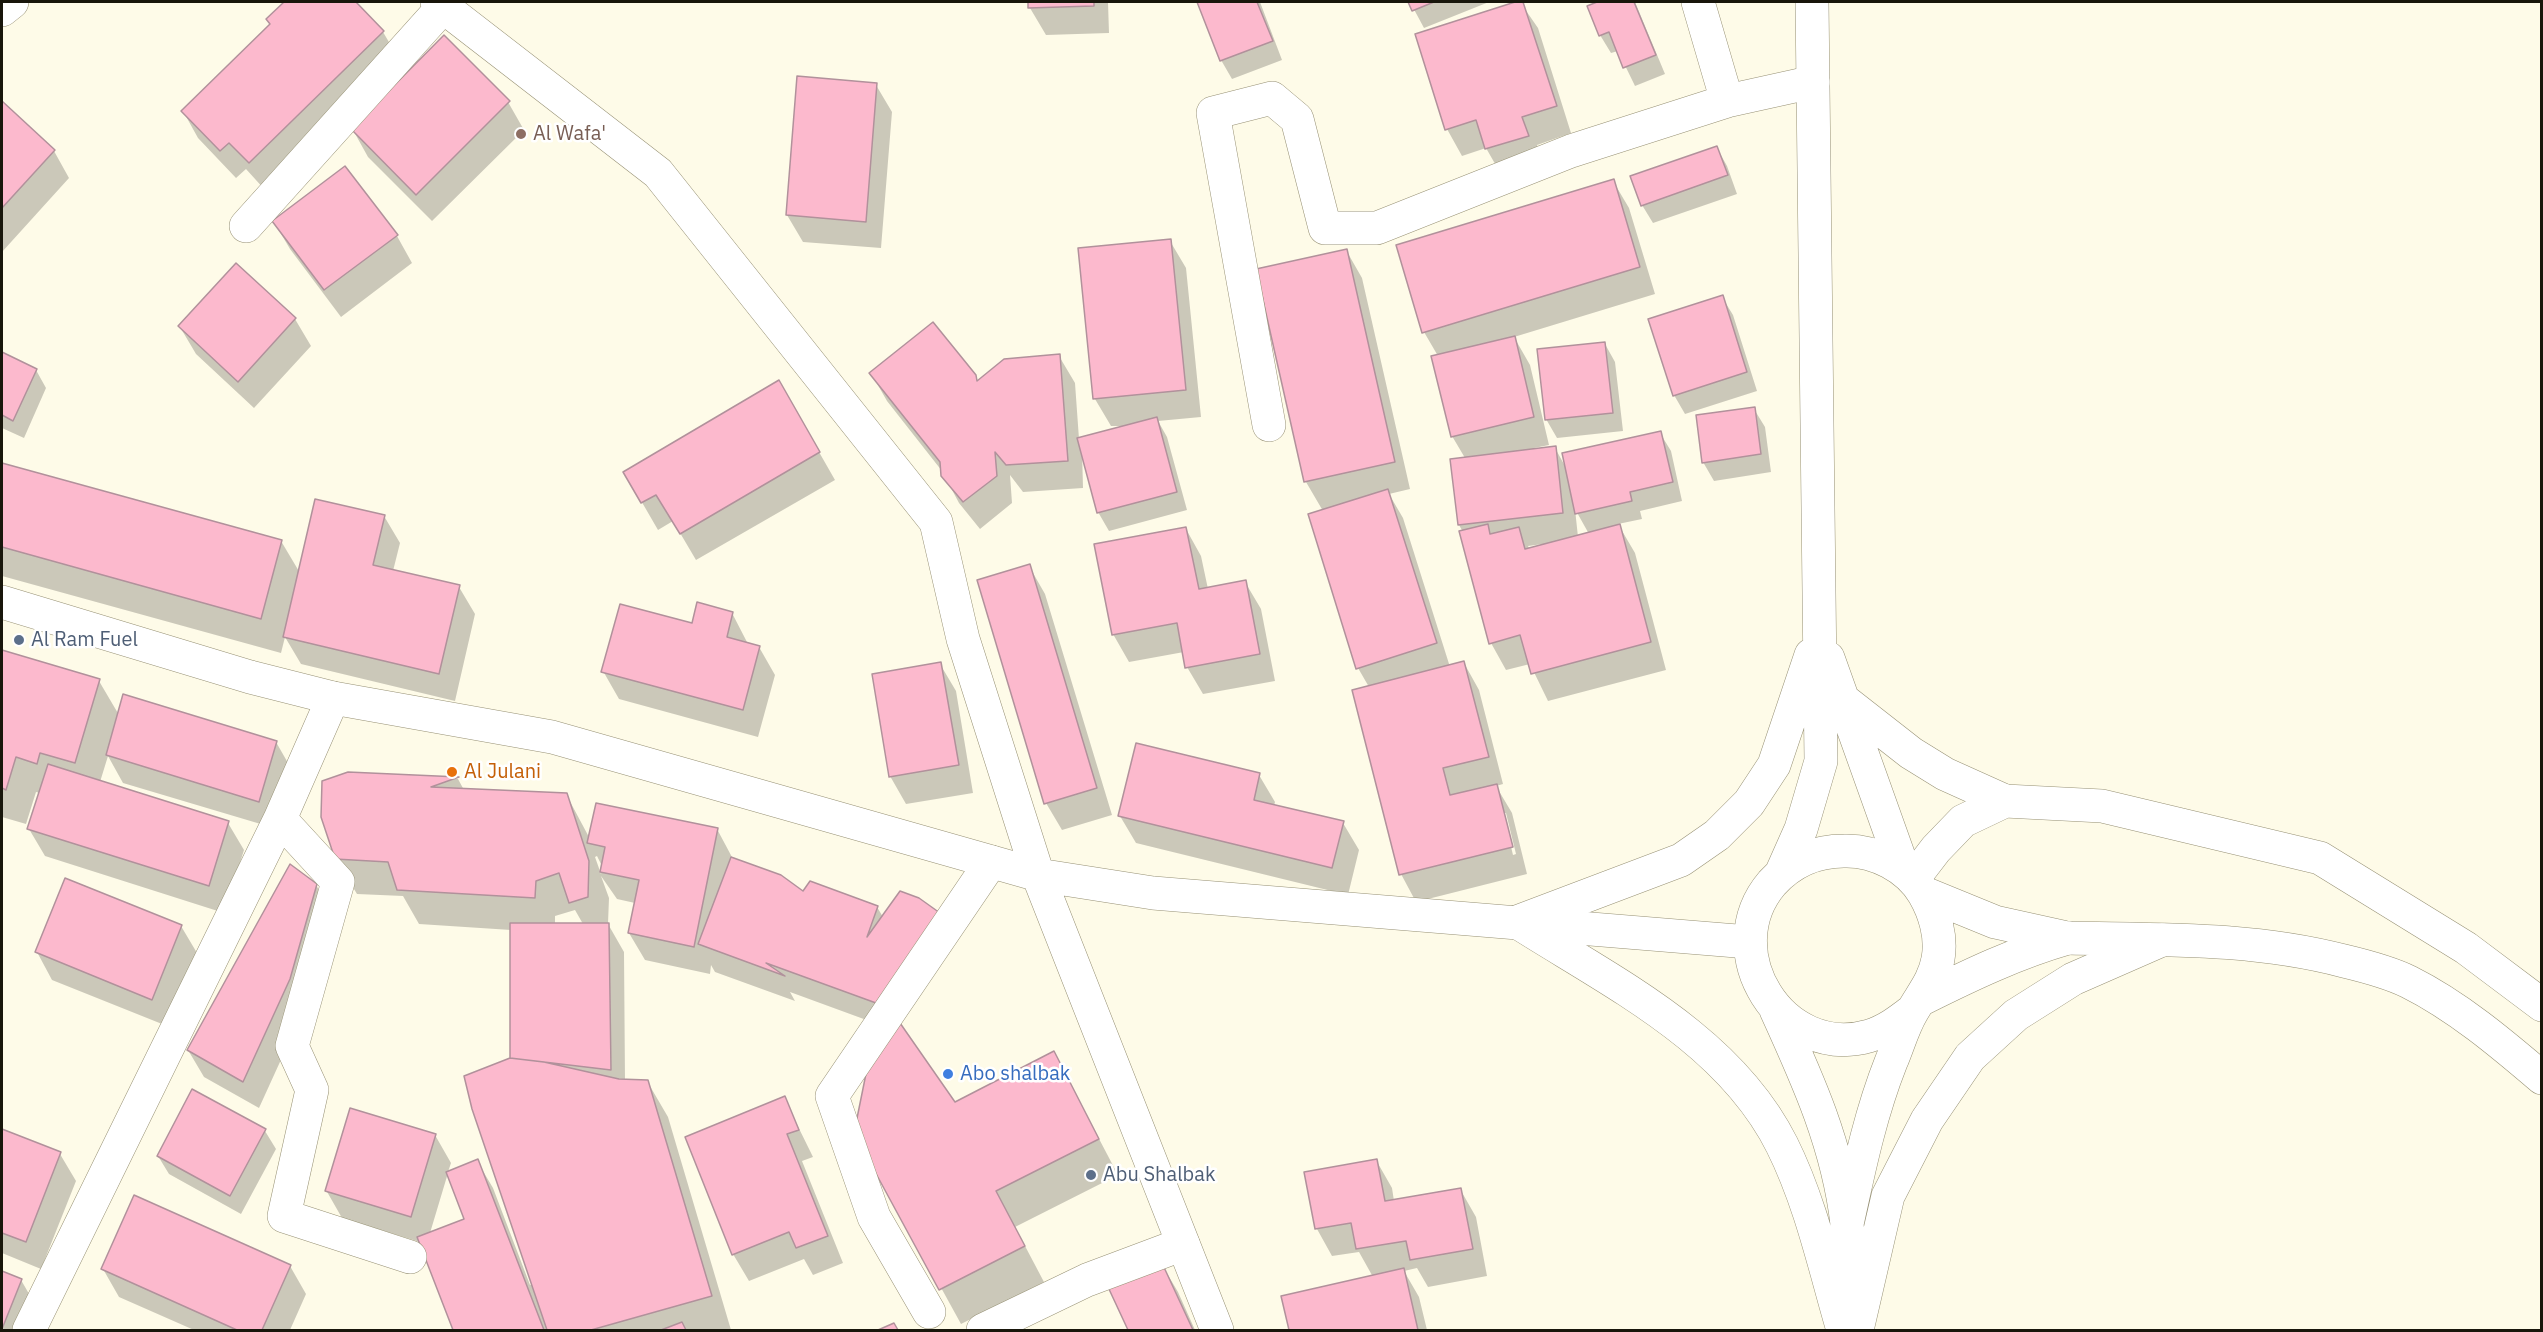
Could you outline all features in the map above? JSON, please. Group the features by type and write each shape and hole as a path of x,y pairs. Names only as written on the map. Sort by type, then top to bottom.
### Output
{"main road":[{"path":"2,10 12,2"},
{"path":"1698,2 1727,101"},
{"path":"1812,2 1821,761 1801,829 1781,873 1760,901 1753,917 1749,942 1755,975 1761,990 1776,1010 1817,1101 1833,1154 1847,1224 1850,1330"},
{"path":"246,226 440,4 658,173 936,522 963,639 1038,875 1217,1330"},
{"path":"1269,425 1213,113 1272,98 1297,119 1325,228 1377,228 1571,151 1727,101 1813,82"},
{"path":"2,602 250,677 333,698 552,737 1038,875 1153,893 1749,942"},
{"path":"1819,630 1842,699 1913,881 1934,913 1938,936 1938,958 1932,979 1917,1005 1870,1117 1847,1224"},
{"path":"1517,922 1681,860 1717,835 1749,803 1774,765 1819,630"},
{"path":"29,1330 280,819 333,698"},
{"path":"1842,699 1911,753 1945,774 2005,801 2102,806 2320,858 2466,948 2541,1005"},
{"path":"1913,881 1936,849 1963,821 2005,801"},
{"path":"280,819 338,882 292,1046 312,1090 284,1216 410,1257"},
{"path":"1781,873 1803,859 1829,851 1855,850 1881,857 1913,881 1995,922 2068,938 2230,941 2297,949 2409,982 2482,1028 2541,1078"},
{"path":"929,1312 874,1217 832,1096 991,862"},
{"path":"1517,922 1676,1024 1719,1061 1752,1098 1782,1144 1809,1211 1843,1330"},
{"path":"1776,1010 1795,1026 1819,1036 1844,1040 1869,1036 1892,1026 1917,1005 1989,965 2027,950 2068,938"},
{"path":"1857,1330 1888,1196 1927,1120 1970,1057 2016,1015 2073,979 2162,940"},
{"path":"983,1330 1087,1280 1183,1244"}],"building":[{"path":"284,2 356,2 384,31 249,163 229,143 220,151 181,111 270,24 266,19"},
{"path":"1028,2 1094,2 1094,6 1028,8"},
{"path":"1197,2 1257,2 1273,41 1220,61"},
{"path":"1408,2 1434,2 1412,11"},
{"path":"1515,2 1523,2 1557,106 1522,117 1529,136 1485,149 1476,120 1445,130 1415,34"},
{"path":"1597,2 1634,2 1656,55 1623,68 1609,32 1599,36 1587,6"},
{"path":"444,35 510,101 416,195 351,129"},
{"path":"797,76 877,83 866,222 786,215"},
{"path":"2,101 55,150 2,208"},
{"path":"1717,146 1728,175 1641,206 1630,176"},
{"path":"345,166 398,235 324,290 272,221"},
{"path":"1614,179 1640,267 1422,333 1396,245"},
{"path":"1171,239 1186,390 1093,399 1078,248"},
{"path":"1347,249 1395,462 1304,482 1256,269"},
{"path":"236,263 296,318 238,382 178,326"},
{"path":"1723,295 1747,372 1673,396 1648,319"},
{"path":"933,322 976,375 977,381 1004,359 1060,354 1068,461 1006,465 995,452 997,476 963,502 941,476 940,462 869,373"},
{"path":"1515,336 1534,417 1451,437 1431,356"},
{"path":"1605,342 1613,413 1545,420 1537,349"},
{"path":"2,352 37,369 13,421 2,415"},
{"path":"779,380 820,452 680,534 656,495 641,503 623,472"},
{"path":"1755,407 1761,454 1702,463 1696,415"},
{"path":"1157,417 1177,492 1097,513 1077,438"},
{"path":"1661,431 1673,482 1630,492 1632,501 1575,514 1562,453"},
{"path":"1556,446 1563,513 1458,525 1450,459"},
{"path":"2,463 282,540 261,619 2,547"},
{"path":"1388,489 1437,643 1356,669 1308,514"},
{"path":"315,499 385,515 373,565 460,585 439,674 283,637"},
{"path":"1488,524 1490,534 1519,527 1525,549 1620,524 1651,642 1531,674 1520,635 1489,644 1459,531"},
{"path":"1186,527 1199,589 1246,580 1260,654 1185,668 1177,623 1112,635 1094,544"},
{"path":"1030,564 1097,788 1044,804 977,580"},
{"path":"697,602 733,612 727,637 760,646 743,710 601,672 620,604 692,623"},
{"path":"2,650 100,679 75,763 40,753 37,764 16,757 6,790 2,788"},
{"path":"1464,661 1489,757 1443,768 1450,795 1497,784 1513,847 1399,875 1352,690"},
{"path":"941,662 959,765 889,777 872,674"},
{"path":"123,694 277,741 259,802 106,755"},
{"path":"1136,743 1260,773 1254,800 1344,821 1332,868 1118,816"},
{"path":"48,764 229,821 209,886 27,829"},
{"path":"348,772 459,777 431,787 567,793 589,861 588,897 569,903 559,873 536,881 535,898 397,890 388,862 335,859 321,817 322,781"},
{"path":"596,803 718,828 694,947 628,933 639,880 600,872 605,847 587,843"},
{"path":"731,857 781,875 803,891 810,881 878,906 867,937 900,891 919,898 940,913 876,1003 766,963 785,976 698,944"},
{"path":"290,864 317,884 290,979 243,1082 187,1050"},
{"path":"65,878 182,925 152,1000 35,952"},
{"path":"510,923 609,923 611,1070 510,1058"},
{"path":"900,1023 955,1102 1054,1051 1099,1139 996,1191 1025,1246 939,1290 854,1133 870,1054"},
{"path":"510,1058 544,1062 619,1079 648,1080 712,1296 591,1330 547,1330 472,1109 464,1076"},
{"path":"192,1089 266,1129 230,1196 157,1156"},
{"path":"785,1096 799,1130 787,1134 828,1236 796,1248 789,1232 732,1255 685,1137"},
{"path":"350,1108 436,1134 411,1217 325,1191"},
{"path":"2,1129 61,1152 26,1242 2,1233"},
{"path":"478,1159 544,1330 453,1330 417,1237 464,1219 446,1172"},
{"path":"1377,1159 1385,1201 1461,1188 1473,1249 1410,1260 1406,1241 1356,1249 1351,1223 1315,1229 1304,1172"},
{"path":"134,1195 291,1265 262,1330 237,1330 101,1269"},
{"path":"1162,1263 1193,1330 1128,1330 1108,1287"},
{"path":"1404,1268 1418,1330 1289,1330 1281,1296"},
{"path":"2,1271 22,1279 2,1329"},
{"path":"682,1322 686,1330 661,1330"},
{"path":"894,1323 898,1330 878,1330"}],"place":[{"name":"Al Wafa'","path":"521,134"},
{"name":"Al Ram Fuel","path":"19,640"},
{"name":"Al Julani","path":"452,772"},
{"name":"Abo shalbak","path":"948,1074"},
{"name":"Abu Shalbak","path":"1091,1175"}]}
